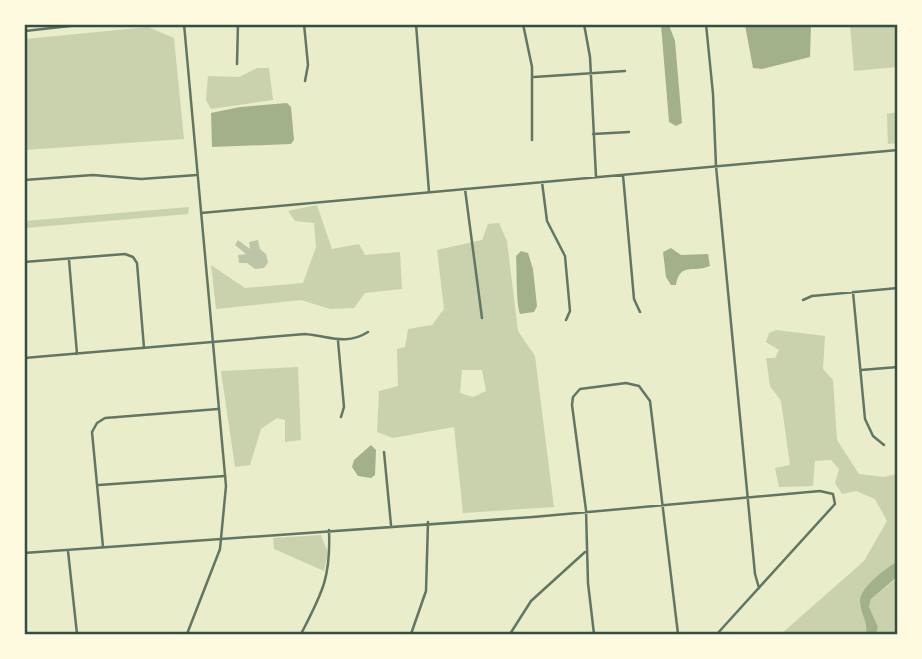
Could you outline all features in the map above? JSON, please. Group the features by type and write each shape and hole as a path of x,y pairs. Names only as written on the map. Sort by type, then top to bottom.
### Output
{"street":[{"path":"25,24 25,32 88,24"},
{"path":"237,64 238,24"},
{"path":"304,24 308,65 305,81"},
{"path":"416,24 429,192"},
{"path":"523,24 532,78 532,140"},
{"path":"584,24 590,73 596,177"},
{"path":"706,24 716,166 747,497 755,574 759,588"},
{"path":"183,26 225,476 222,539 215,565 187,635"},
{"path":"532,78 625,71"},
{"path":"593,134 629,132"},
{"path":"201,213 898,150"},
{"path":"24,180 93,175 141,179 197,175"},
{"path":"623,175 634,299 640,312"},
{"path":"542,182 547,221 565,256 570,311 566,320"},
{"path":"466,189 482,318"},
{"path":"24,262 125,254 133,257 137,264 144,348"},
{"path":"69,259 77,354"},
{"path":"803,300 812,296 898,288"},
{"path":"853,292 866,425 884,445"},
{"path":"24,358 305,334 338,341 359,338 368,332"},
{"path":"338,341 344,407 341,417"},
{"path":"860,370 898,368"},
{"path":"594,635 586,551 586,510 573,397 586,387 626,383 643,390 652,412 678,635"},
{"path":"103,547 92,432 97,423 105,418 219,409"},
{"path":"384,452 391,526"},
{"path":"98,485 225,476"},
{"path":"24,552 829,492 835,497 835,504 717,635"},
{"path":"411,635 426,591 428,523"},
{"path":"301,635 330,570 329,530"},
{"path":"68,550 77,635"},
{"path":"510,635 531,601 586,551"}],"shaded area":[{"path":"661,25 669,25 675,41 682,123 676,126 669,122"},
{"path":"745,25 811,25 810,57 762,69 753,68"},
{"path":"850,25 897,25 897,67 854,71"},
{"path":"148,27 174,38 184,139 25,150 25,39"},
{"path":"257,68 269,68 273,100 211,109 206,100 208,76 239,77"},
{"path":"287,103 291,107 294,140 291,144 212,147 211,113 240,107"},
{"path":"897,112 897,143 888,144 887,114"},
{"path":"317,205 332,249 359,244 365,255 400,252 402,289 365,293 354,308 330,309 301,300 216,309 211,265 245,288 303,283 316,247 314,223 295,221 288,211"},
{"path":"189,207 188,214 25,228 25,221"},
{"path":"499,223 507,241 518,331 535,356 554,507 463,513 454,427 393,438 377,432 379,391 398,386 397,349 405,347 408,329 432,325 444,309 437,250 482,240 488,224","holes":["462,370 482,370 486,391 473,397 460,393"]},
{"path":"671,248 681,255 708,254 710,266 684,271 676,285 671,285 666,277 663,252"},
{"path":"521,251 528,253 533,269 537,306 534,312 520,314 516,256"},
{"path":"776,330 825,336 823,369 833,380 837,440 859,474 884,477 897,474 897,562 860,602 868,623 866,634 781,634 864,561 887,521 875,499 856,491 842,494 835,483 839,469 831,460 815,461 813,486 779,487 775,468 790,465 781,401 770,386 766,358 775,358 779,350 766,342 769,333"},
{"path":"298,367 301,440 285,442 285,420 277,418 261,429 250,465 235,467 221,371"},
{"path":"371,445 376,450 375,475 371,478 358,476 352,467 354,460"},
{"path":"321,535 328,553 324,571 274,549 273,538"},
{"path":"897,562 897,577 871,599 869,607 878,627 876,634 866,634 861,597 874,579"},
{"path":"897,578 897,634 876,634 878,627 869,607 871,599"}],"building":[{"path":"238,240 250,249 249,242 258,240 268,262 264,268 255,269 247,263 239,263 238,255 246,254 235,245"}]}
